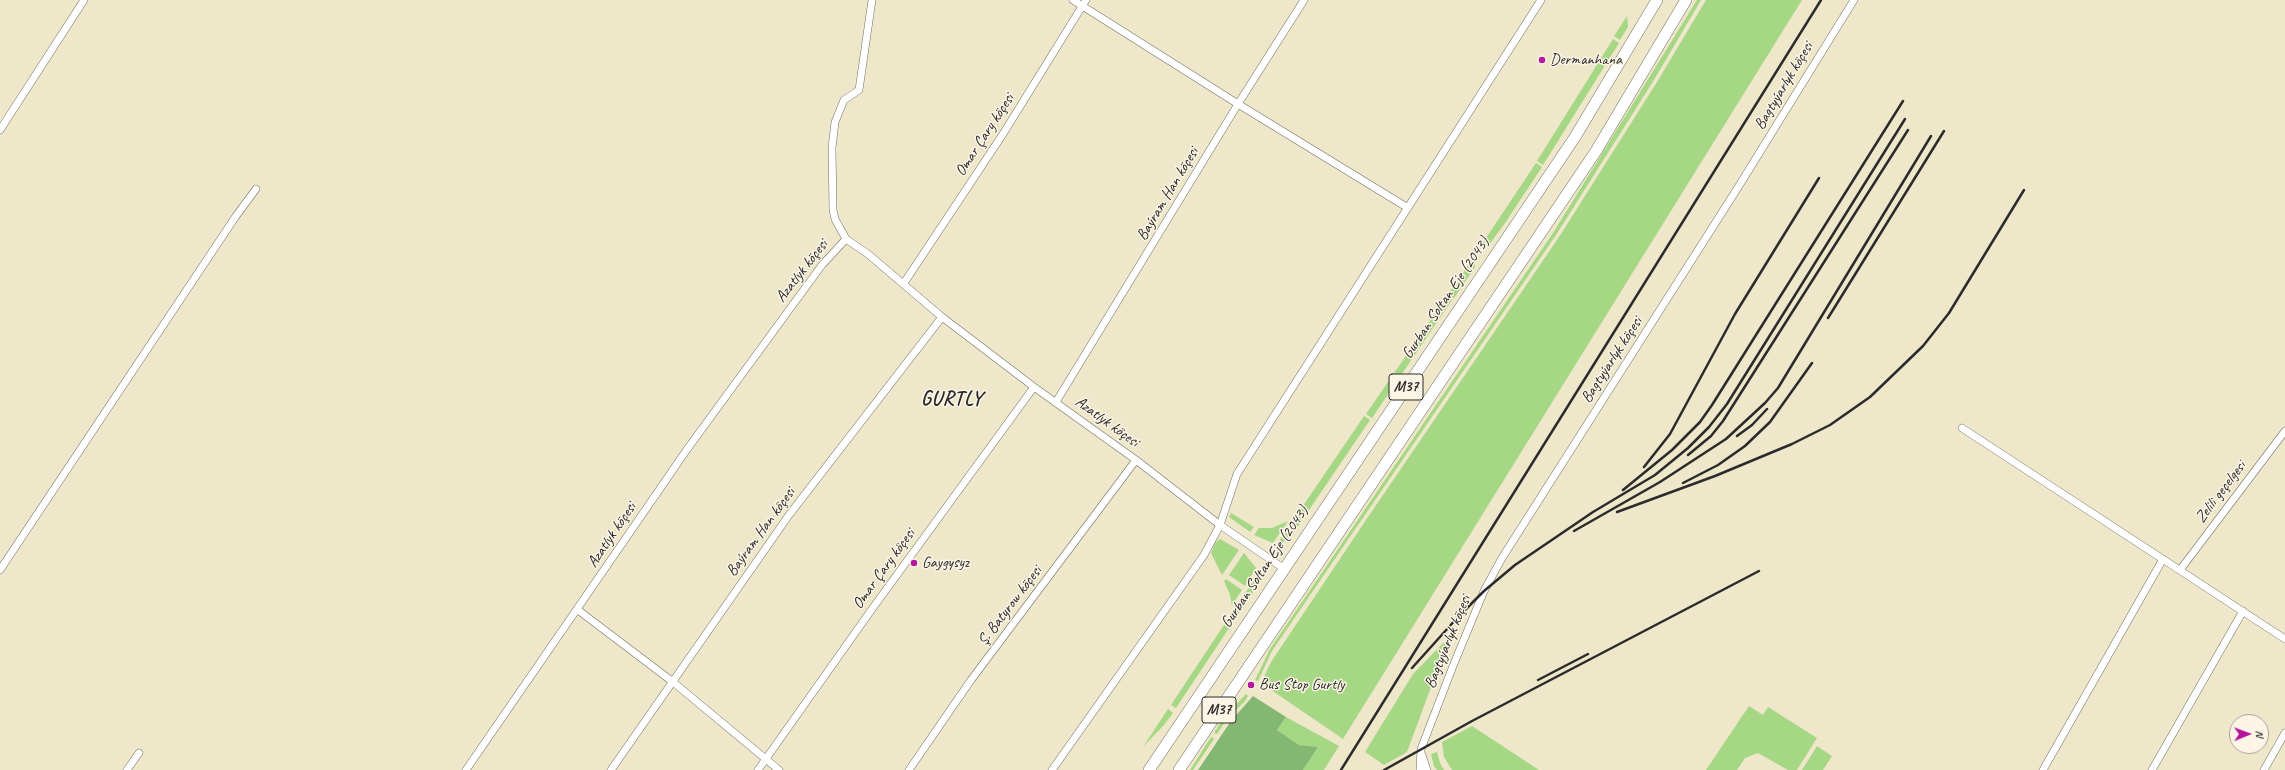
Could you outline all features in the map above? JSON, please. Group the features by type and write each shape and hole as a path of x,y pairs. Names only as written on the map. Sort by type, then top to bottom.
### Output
{"highway":[{"name":"Gurban Soltan Eje (2043)","path":"1149,770 1283,568 1575,137 1657,0"},
{"name":"M37","path":"1179,770 1596,151 1686,0"}],"street":[{"path":"0,130 84,0"},
{"path":"846,239 835,219 833,210 832,148 835,122 844,100 859,90 872,0"},
{"path":"1073,0 1084,3 1238,104 1408,208"},
{"name":"Baýram Han köçesi","path":"1056,402 1238,104 1304,0"},
{"path":"1052,770 1204,555 1220,525 1237,474 1541,0"},
{"name":"Bagtyýarlyk köçesi","path":"1420,770 1421,749 1484,591 1502,558 1737,189 1854,0"},
{"name":"Omar Çary köçesi","path":"904,283 1003,134 1084,3"},
{"path":"0,570 236,216 256,189"},
{"name":"Azatlyk köçesi","path":"466,770 578,610 688,448 809,283 846,239 904,283 942,317 1034,387 1136,460 1220,525 1283,568"},
{"name":"Baýram Han köçesi","path":"611,770 789,515 942,317"},
{"name":"Omar Çary köçesi","path":"758,770 867,615 1034,387"},
{"path":"1962,428 2285,639"},
{"name":"Zelili geçelgesi","path":"2180,570 2285,430"},
{"name":"Ş. Batyrow köçesi","path":"908,770 972,680 1136,460"},
{"path":"2043,770 2162,559"},
{"path":"578,610 673,682 779,770"},
{"path":"2152,770 2243,611"},
{"path":"2264,770 2285,733"},
{"path":"1421,749 1427,770"},
{"path":"127,770 138,752"}],"green space":[{"path":"1697,0 1701,0 1654,80 1556,235 1272,651 1258,681 1255,680 1270,649 1553,233"},
{"path":"1706,0 1802,0 1343,739 1261,683 1271,662 1559,237 1657,82"},
{"path":"1627,16 1628,27 1620,40 1614,36"},
{"path":"1613,39 1619,43 1543,165 1537,161"},
{"path":"1536,163 1542,167 1505,223 1489,245 1480,247"},
{"path":"1474,257 1475,267 1454,298 1448,294"},
{"path":"1447,296 1452,300 1372,418 1366,414"},
{"path":"1364,416 1370,420 1290,538 1275,547"},
{"path":"1231,513 1254,527 1250,532 1229,517"},
{"path":"1288,521 1273,543 1254,535 1259,528 1272,528"},
{"path":"1220,539 1239,550 1222,575 1211,553 1215,543"},
{"path":"1244,553 1256,568 1245,586 1229,575"},
{"path":"1259,572 1255,589 1176,708 1171,705"},
{"path":"1226,579 1242,590 1232,605 1230,595 1224,581"},
{"path":"1450,636 1407,752 1384,765 1365,752 1413,674"},
{"path":"1246,694 1248,696 1245,701 1227,719 1217,734 1214,733 1224,717"},
{"path":"1253,696 1286,717 1277,730 1299,745 1318,747 1303,770 1198,770 1231,721"},
{"path":"1749,706 1763,715 1768,707 1817,738 1797,770 1788,770 1758,753 1745,758 1737,770 1706,770"},
{"path":"1168,709 1173,713 1143,747"},
{"path":"1286,717 1339,746 1324,770 1303,770 1318,747 1299,745 1277,730"},
{"path":"1472,726 1539,770 1452,770 1444,757 1442,742"},
{"path":"1211,737 1214,739 1193,770 1190,770"},
{"path":"1817,746 1832,756 1823,770 1802,770"},
{"path":"1437,752 1444,770 1437,770 1434,766 1431,754"}],"railway":[{"path":"1341,770 1821,0"},
{"path":"1623,490 1672,450 1700,422 1903,101"},
{"path":"1412,668 1457,618 1484,591 1515,565 1593,512 1655,475 1688,448 1709,427 1727,404 1905,119"},
{"path":"1688,455 1711,436 1723,421 1908,130"},
{"path":"1828,318 1944,131"},
{"path":"1574,531 1660,482 1726,439 1765,403 1778,388 1931,136"},
{"path":"1644,467 1670,434 1735,314 1819,178"},
{"path":"1617,512 1715,476 1792,444 1830,425 1870,397 1923,346 1949,313 2024,190"},
{"path":"1683,483 1718,465 1745,446 1770,422 1812,363"},
{"path":"1737,436 1752,425 1767,409"},
{"path":"1384,770 1472,721 1759,571"},
{"path":"1538,680 1588,654"}],"place":[{"name":"Dermanhana","path":"1542,60"},
{"name":"Gaygysyz","path":"914,563"},
{"name":"Bus Stop Gurtly","path":"1251,685"}],"district":[{"name":"GURTLY","path":"952,400"}]}
